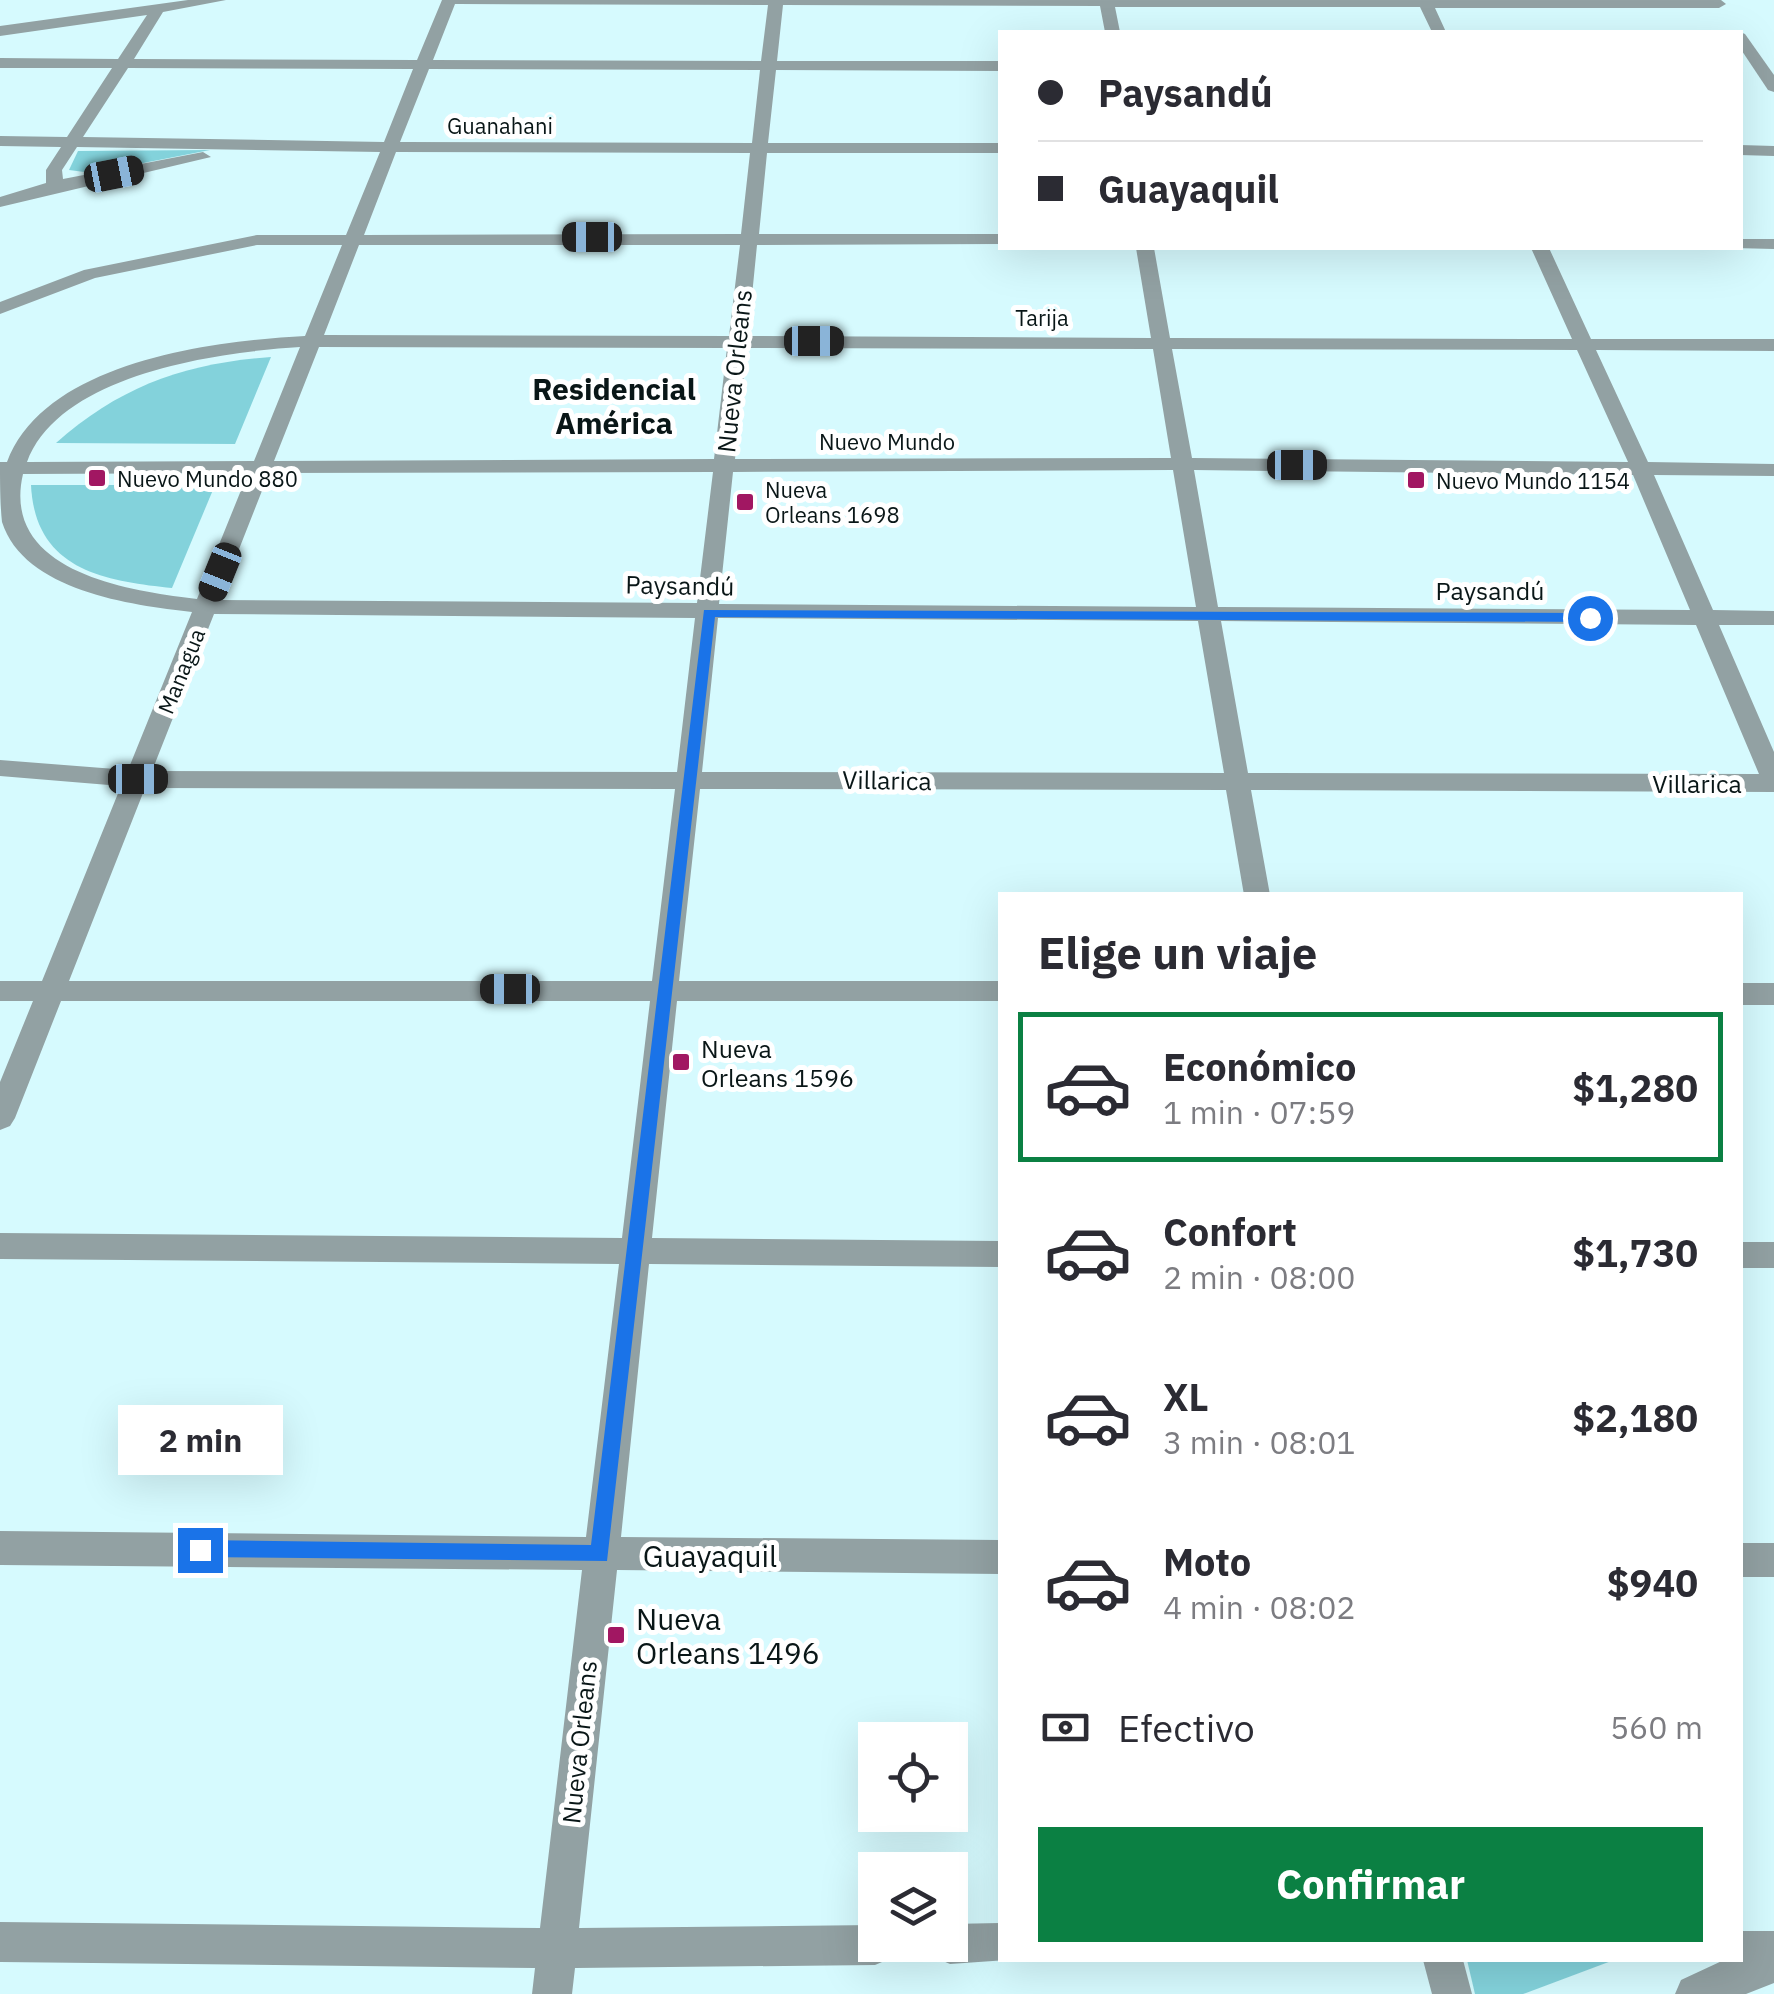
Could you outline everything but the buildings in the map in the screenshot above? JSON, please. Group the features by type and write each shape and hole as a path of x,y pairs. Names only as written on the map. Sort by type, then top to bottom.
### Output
{"street":[{"path":"0,32 219,0"},
{"name":"Managua","path":"0,1118 448,0"},
{"path":"458,0 1718,2 1736,30"},
{"name":"Nueva Orleans","path":"552,1994 776,1"},
{"path":"1106,1 1112,30"},
{"path":"1424,1 1438,30"},
{"path":"55,186 52,176 71,142 158,9"},
{"path":"1743,41 1774,87"},
{"path":"0,63 998,66"},
{"path":"1743,70 1762,70"},
{"name":"Guanahani","path":"0,141 388,148 998,148"},
{"path":"0,202 55,186 194,158 289,146"},
{"path":"1743,150 1774,151"},
{"path":"0,308 90,274 256,240 998,238"},
{"path":"1743,244 1774,244"},
{"path":"1146,250 1255,892"},
{"path":"1541,250 1641,468 1774,782"},
{"path":"4,468 40,424 113,380 196,351 311,340"},
{"name":"Tarija","path":"311,340 1774,345"},
{"name":"Nuevo Mundo","path":"4,468 1182,464 1774,470"},
{"name":"Paysandú","path":"4,468 17,536 40,558 106,592 206,607 1774,618"},
{"name":"Villarica","path":"0,768 138,779 1774,782"},
{"path":"0,991 998,991"},
{"path":"1743,994 1774,994"},
{"path":"0,1246 998,1254"},
{"path":"1743,1255 1774,1255"},
{"name":"Guayaquil","path":"0,1548 998,1557"},
{"path":"1743,1560 1774,1560"},
{"path":"0,1942 556,1948 858,1945"},
{"path":"968,1944 998,1944"},
{"path":"1743,1951 1774,1951"},
{"path":"1444,1962 1452,1994"},
{"path":"1695,1994 1774,1963"}],"shaded area":[{"path":"210,150 92,173 69,170 78,151"},
{"path":"271,357 235,444 56,443 105,406 156,381 211,365"},
{"path":"31,485 215,485 172,588 99,575 59,553 45,536 35,514"},
{"path":"1467,1962 1609,1962 1523,1994 1475,1994"}],"place":[{"name":"Nuevo Mundo 880","path":"97,478"},
{"name":"Nuevo Mundo 1154","path":"1416,480"},
{"name":"Nueva Orleans 1698","path":"745,502"},
{"name":"Nueva Orleans 1596","path":"681,1062"},
{"name":"Nueva Orleans 1496","path":"616,1635"}],"district":[{"name":"Residencial América","path":"614,405"}],"route":[{"path":"200,1550 600,1554 708,613 1590,618"}]}
